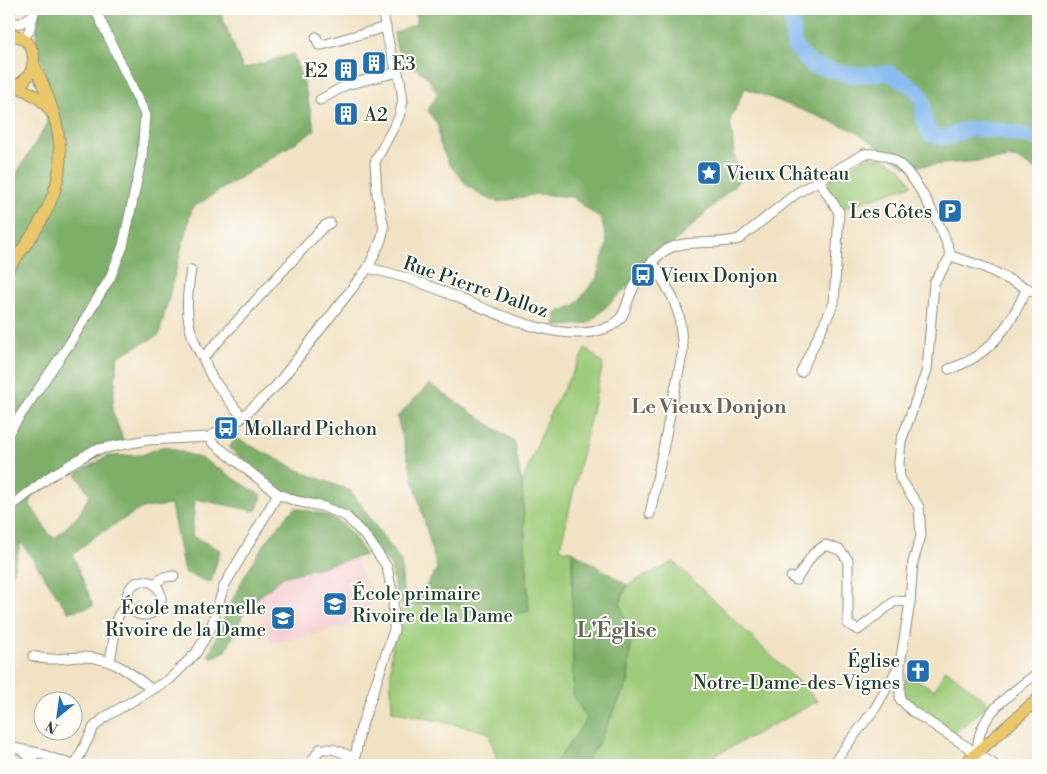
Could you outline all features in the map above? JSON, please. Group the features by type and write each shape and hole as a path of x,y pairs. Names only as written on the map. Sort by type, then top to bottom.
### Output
{"main road":[{"path":"9,35 23,40 30,46 34,64 57,122 61,161 52,201 43,221 9,268"},
{"path":"12,86 24,82 34,64"},
{"path":"12,86 29,92 46,105 57,122"},
{"path":"963,765 1038,699"}],"street":[{"path":"9,432 70,343 110,278 123,246 142,157 145,114 96,9"},
{"path":"9,508 49,477 94,450 147,440 209,437 242,417 276,386 368,268 383,236 384,228 377,194 375,162 402,108 402,93 398,72 382,9"},
{"path":"9,24 21,23 34,12"},
{"path":"23,40 34,12"},
{"path":"316,37 319,44 322,45 386,28"},
{"path":"320,100 346,85 398,72"},
{"name":"Rue Pierre Dalloz","path":"368,268 437,289 531,326 565,332 596,331 613,325 624,314 630,293 660,254 678,245 730,242 739,239 797,193 864,154 875,153 896,161 904,169 940,222 951,256"},
{"path":"801,372 834,303 838,212 819,181"},
{"path":"203,358 324,226 330,224"},
{"path":"995,765 978,752 912,712 900,698 900,664 910,602 913,562 920,540 921,526 919,507 900,478 901,441 927,370 934,283 951,256 984,267 1038,294"},
{"path":"650,514 683,350 676,305 656,266 652,264"},
{"path":"191,270 187,302 188,325 191,338 212,378 242,417"},
{"path":"949,370 966,364 1002,335 1027,288"},
{"path":"209,437 212,442 278,494 296,501 321,506 346,516 368,539 387,567 393,598 394,630 360,731 357,761 332,749 320,749 312,765"},
{"path":"9,747 74,765 94,727 105,717 170,679 192,659 211,628 224,586 278,494"},
{"path":"790,576 796,580 813,554 825,545 840,550 848,560 848,624 858,630 895,601 910,602"},
{"path":"154,584 164,577 174,576"},
{"path":"148,581 154,584 161,595 158,607 153,612 140,614 130,606 128,594 135,583 148,581"},
{"path":"110,662 118,616 122,610 130,606"},
{"path":"33,656 46,660 85,657 110,662 138,678 152,690"},
{"path":"832,765 876,707 900,664"},
{"path":"978,752 976,738 986,722 1006,697 1038,673"},
{"path":"19,749 38,765"}],"shaded area":[{"path":"351,547 366,586 372,620 271,644 255,600 272,573"}],"green space":[{"path":"39,9 219,9 243,69 293,54 304,84 315,130 192,208 159,335 118,356 112,410 124,442 32,496 30,505 50,535 55,538 78,516 90,495 76,474 108,456 142,455 164,446 203,459 262,496 256,511 195,499 192,536 220,550 211,583 184,572 171,505 142,508 94,537 73,555 93,606 68,612 21,542 12,574 9,577 9,181 15,176 47,124 46,76 36,40"},
{"path":"416,9 1038,9 1038,171 1015,158 907,167 856,131 745,88 730,120 738,182 589,323 555,327 556,313 575,305 596,279 607,244 602,220 572,197 536,194 499,202 482,196 467,185 449,164 440,144 438,126 428,110 438,94 427,77 407,62 397,49 394,33 416,24"},
{"path":"881,157 901,168 912,185 841,209 828,188 830,180 864,158"},
{"path":"586,348 603,364 560,549 572,551 573,695 587,719 554,765 499,765 488,732 392,711 391,657 395,630 404,604 453,603 487,621 529,611 522,483 548,417"},
{"path":"429,384 514,441 522,483 529,611 487,621 453,603 414,604 437,569 397,417"},
{"path":"236,438 300,471 351,491 401,562 404,604 397,604 391,566 343,512 284,491 229,448"},
{"path":"295,508 330,517 338,521 351,533 365,555 283,577 255,600 243,615 226,651 213,657 209,656 225,616 255,558 267,540"},
{"path":"572,551 627,585 620,603 631,637 628,682 597,746 583,765 554,765 587,719 573,695"},
{"path":"674,562 818,701 697,765 583,765 597,746 628,682 631,637 620,603 627,585"},
{"path":"946,669 987,702 984,709 953,734 913,709 902,696 907,674 934,690"}],"waterway":[{"path":"791,9 794,46 812,65 852,75 889,73 908,84 918,91 923,101 924,119 930,134 945,137 965,130 980,129 1038,139"}],"place":[{"name":"E3","path":"374,63"},
{"name":"E2","path":"346,70"},
{"name":"A2","path":"346,114"},
{"name":"Vieux Château","path":"709,173"},
{"name":"Les Côtes","path":"950,211"},
{"name":"Vieux Donjon","path":"643,275"},
{"name":"Mollard Pichon","path":"226,428"},
{"name":"École primaire Rivoire de la Dame","path":"335,604"},
{"name":"École maternelle Rivoire de la Dame","path":"283,618"},
{"name":"Église Notre-Dame-des-Vignes","path":"918,671"}],"district":[{"name":"Le Vieux Donjon","path":"709,406"},
{"name":"L'Église","path":"617,630"}]}
